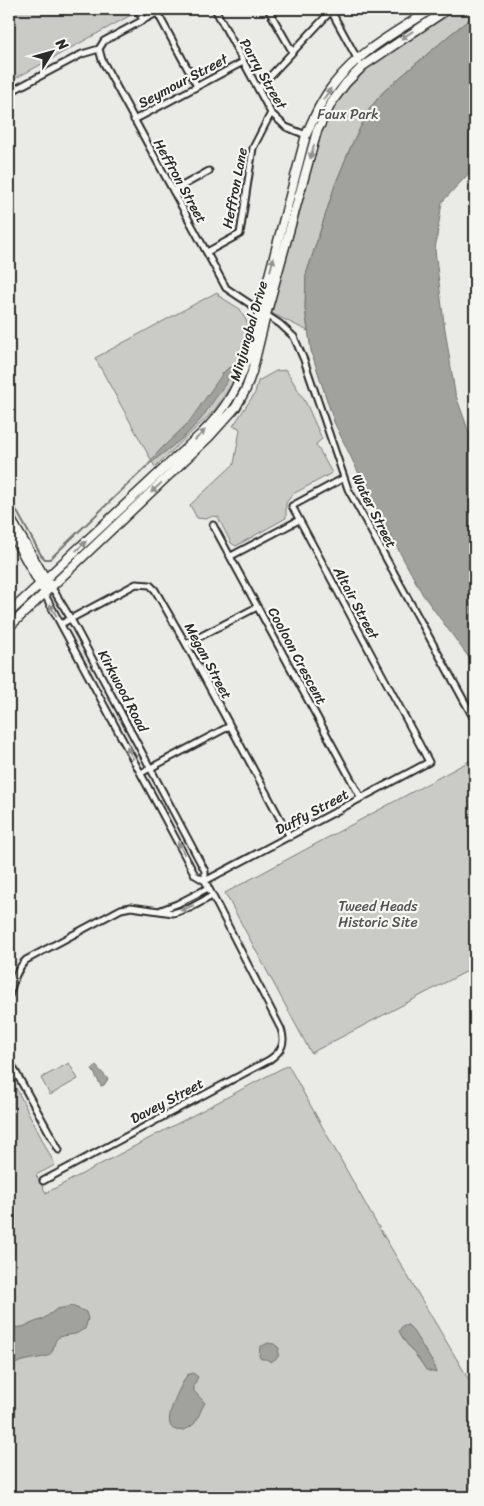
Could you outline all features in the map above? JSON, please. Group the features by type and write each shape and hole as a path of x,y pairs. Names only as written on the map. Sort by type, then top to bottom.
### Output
{"main road":[{"name":"Minjungbal Drive","path":"9,627 230,416 249,380 263,313 306,135 322,101 334,84 432,9"},
{"name":"Minjungbal Drive","path":"9,613 215,419 231,398 242,377 318,132 332,102 360,63 448,9"},
{"name":"Kirkwood Road","path":"9,516 42,582 44,593"},
{"name":"Kirkwood Road","path":"9,529 42,582 51,586"}],"street":[{"path":"138,9 143,20"},
{"path":"10,92 82,54 99,49 104,41 164,9"},
{"name":"Parry Street","path":"215,9 271,113 286,127 306,135"},
{"path":"268,9 292,51"},
{"path":"258,88 330,10 360,63"},
{"path":"157,12 197,86"},
{"name":"Heffron Street","path":"99,49 102,60 228,291 263,313"},
{"name":"Seymour Street","path":"134,120 243,62"},
{"name":"Heffron Lane","path":"206,252 240,234 253,148 271,113"},
{"path":"173,191 209,171"},
{"name":"Water Street","path":"263,313 288,330 300,350 344,478 472,717"},
{"path":"231,556 299,520 292,506 344,478"},
{"name":"Altair Street","path":"299,520 429,762"},
{"name":"Cooloon Crescent","path":"213,525 361,798"},
{"name":"Megan Street","path":"61,624 136,584 150,585 155,590 186,644 290,837"},
{"name":"Kirkwood Road","path":"51,586 205,871 205,881 208,888 281,1029"},
{"name":"Kirkwood Road","path":"44,593 195,875 205,881"},
{"path":"186,644 258,606"},
{"path":"141,773 230,726"},
{"name":"Duffy Street","path":"205,881 429,762"},
{"path":"160,910 182,902 208,888"},
{"path":"9,996 15,976 20,966 26,960 121,909 131,907 173,913 182,911 212,896"},
{"name":"Davey Street","path":"43,1181 269,1060 283,1046 284,1040 281,1029"},
{"path":"9,1060 59,1150"}],"green space":[{"path":"9,9 127,9 131,15 9,82"},
{"name":"Faux Park","path":"458,9 475,9 475,15 384,91 370,108 351,146 335,185 306,275 305,309 308,331 271,313 320,134 336,101 364,70"},
{"path":"217,292 219,296 240,309 248,324 232,384 214,411 155,467 95,358"},
{"path":"286,370 306,403 322,439 316,444 332,473 293,494 286,503 286,518 236,546 231,543 218,517 197,518 190,505 234,464 240,430 238,427 233,426 255,393 258,381 276,371"},
{"name":"Tweed Heads Historic Site","path":"475,758 475,967 311,1053 225,893"},
{"path":"69,1063 78,1079 50,1095 41,1078"},
{"path":"288,1065 371,1214 475,1390 475,1497 9,1497 9,1074 55,1165 36,1175 46,1193"}],"shaded area":[{"path":"475,15 475,167 442,202 435,250 455,393 475,449 475,666 423,595 374,505 334,422 311,351 305,308 306,275 335,185 351,146 370,108 384,91"},
{"path":"238,366 235,378 230,377 201,419 185,436 146,467 159,451 189,422 223,373 228,368"},
{"path":"96,1066 108,1079 101,1086 92,1069"},
{"path":"72,1306 86,1312 88,1319 85,1329 75,1334 59,1337 55,1341 52,1352 47,1356 20,1362 9,1370 9,1328 22,1327 43,1319 57,1309"},
{"path":"403,1325 408,1325 411,1328 433,1363 436,1373 426,1370 405,1341 399,1331"},
{"path":"268,1343 274,1344 279,1348 278,1357 271,1362 261,1359 259,1356 260,1347"},
{"path":"193,1373 198,1377 194,1385 194,1391 205,1403 194,1424 183,1430 176,1430 171,1427 169,1421 170,1413 187,1375"}],"waterway":[{"path":"9,497 41,555 45,559 50,559 146,467"}]}
